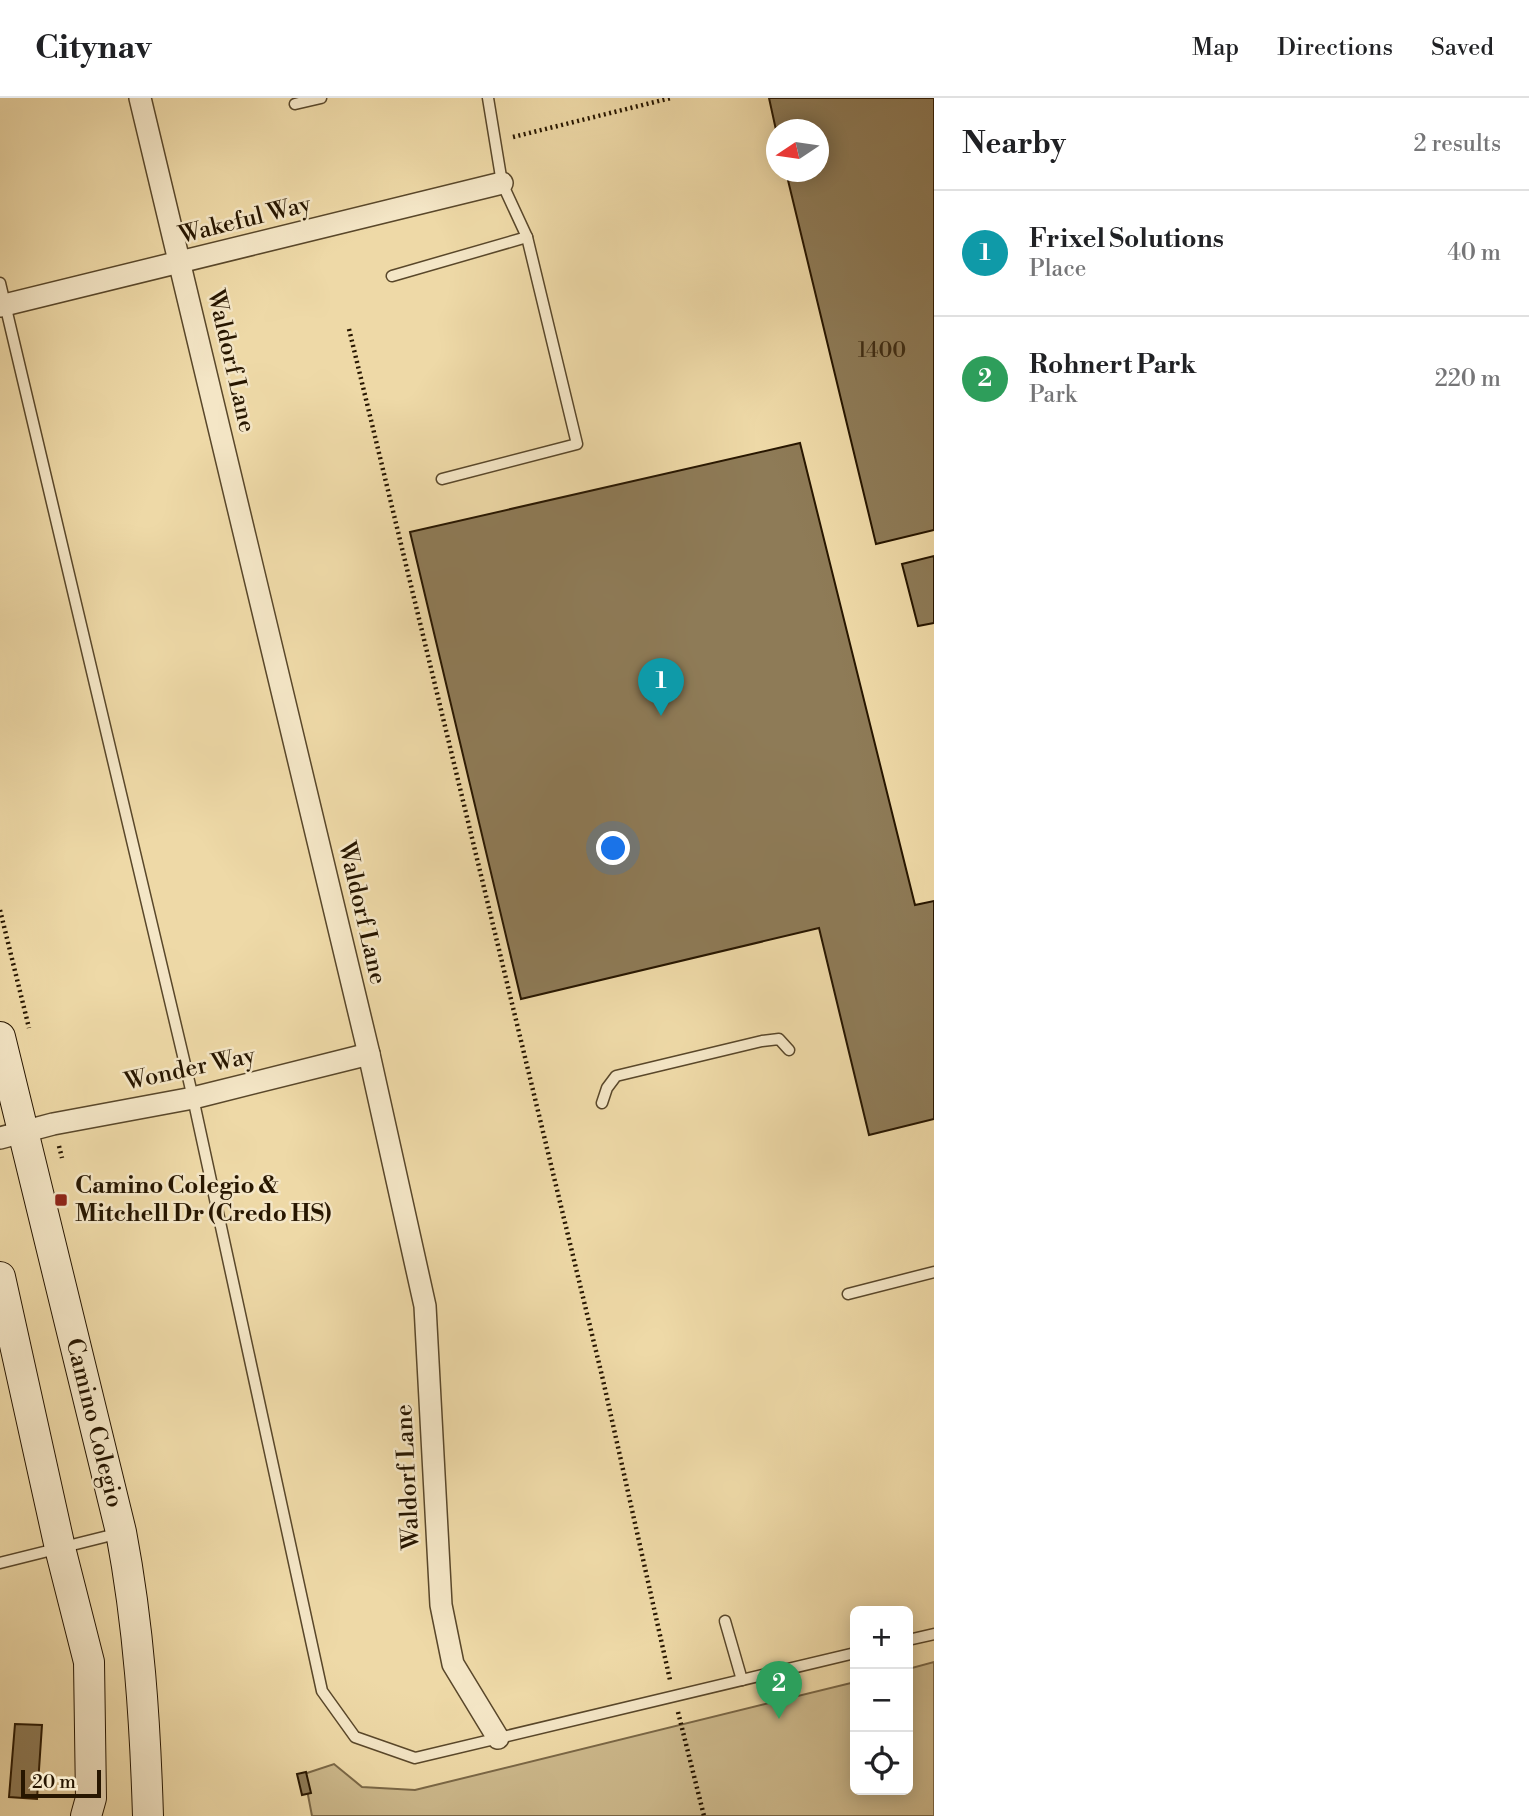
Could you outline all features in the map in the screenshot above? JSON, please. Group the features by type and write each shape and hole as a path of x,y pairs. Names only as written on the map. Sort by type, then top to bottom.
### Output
{"street":[{"name":"Waldorf Lane","path":"140,98 369,1054 425,1306 441,1605 453,1664 498,1738"},
{"name":"Wakeful Way","path":"3,305 502,183"},
{"name":"Camino Colegio","path":"0,1037 11,1135 121,1532 136,1608 148,1816"},
{"name":"Wonder Way","path":"11,1135 193,1098 369,1054"},
{"path":"0,1277 60,1548 89,1662 91,1798 86,1816"}],"lane":[{"path":"295,104 321,98"},
{"path":"442,479 578,444 527,237 502,183 488,98"},
{"path":"392,276 527,237"},
{"path":"0,283 3,305 193,1098 323,1691 355,1737 415,1758 850,1654"},
{"path":"601,1103 607,1088 617,1076 762,1041 779,1039 789,1050"},
{"path":"848,1294 934,1272"},
{"path":"0,1563 121,1532"},
{"path":"725,1621 742,1680"},
{"path":"913,1639 934,1634"}],"path":[{"path":"495,141 671,98"},
{"path":"349,329 603,1380 668,1674"},
{"path":"680,1720 704,1816"}],"shaded area":[{"path":"934,1662 934,1816 312,1816 304,1774 334,1764 362,1787 415,1790 850,1683 850,1795 913,1795 913,1668"}],"building":[{"path":"769,98 934,98 934,530 876,544 788,182 829,182 829,119 774,119"},
{"path":"800,443 915,905 934,901 934,1119 869,1135 819,928 521,999 410,532"},
{"path":"934,556 934,623 918,626 902,564"},
{"path":"15,1724 42,1725 37,1799 9,1797"},
{"path":"306,1772 311,1793 302,1795 297,1774"}],"place":[{"name":"Frixel Solutions","path":"661,716"},
{"name":"Camino Colegio & Mitchell Dr (Credo HS)","path":"61,1200"},
{"name":"Rohnert Park","path":"779,1719"}]}
